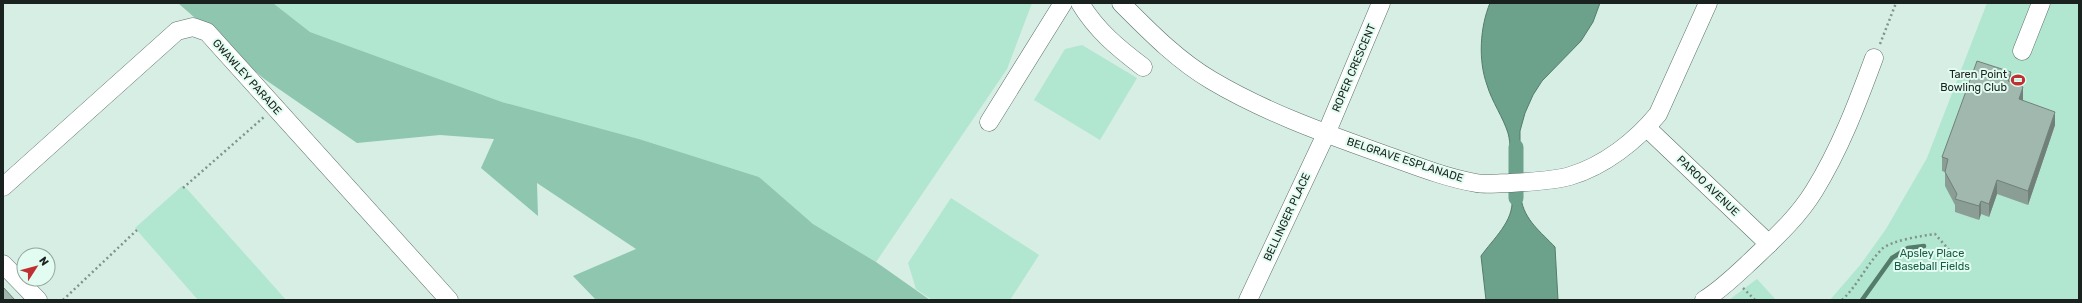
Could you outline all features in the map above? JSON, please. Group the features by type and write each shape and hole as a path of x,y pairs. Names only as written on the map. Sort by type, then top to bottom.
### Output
{"street":[{"path":"989,122 1063,3"},
{"path":"1080,3 1088,16 1112,43 1143,67"},
{"name":"BELGRAVE ESPLANADE","path":"1121,3 1152,35 1180,59 1211,80 1244,98 1326,134 1425,169 1476,183 1515,182 1570,176 1608,159 1647,128 1658,114 1708,3"},
{"name":"ROPER CRESCENT","path":"1326,134 1381,3"},
{"path":"2022,51 2041,3"},
{"name":"GWAWLEY PARADE","path":"3,187 177,31 193,27 207,32 449,300"},
{"path":"1704,300 1733,278 1769,244 1796,215 1814,191 1848,127 1874,58"},
{"name":"PAROO AVENUE","path":"1647,128 1769,244"},
{"name":"BELLINGER PLACE","path":"1248,300 1326,134"},
{"path":"3,264 38,300"}],"path":[{"path":"1874,58 1896,3"},
{"path":"183,188 257,122 276,109"},
{"path":"63,300 137,230"},
{"path":"1842,300 1852,291 1883,248 1911,237 1935,234 1950,251"}],"green space":[{"path":"273,3 1032,3 1007,69 876,262 813,224 759,177 639,139 502,102 310,32"},
{"name":"Taren Point Bowling Club","path":"1987,3 2079,3 2079,300 1830,300 1861,264 1886,229 1927,158"},
{"path":"1082,45 1137,78 1100,140 1034,100 1065,49"},
{"path":"182,186 187,189 286,300 198,300 135,228"},
{"path":"951,198 1039,255 1010,300 932,300 916,289 908,263"},
{"path":"1757,279 1776,300 1729,300"}],"shaded area":[{"path":"178,3 273,3 310,32 502,102 639,139 759,177 813,224 876,262 930,300 596,300 573,276 636,249 537,183 538,216 481,168 494,139 440,135 357,143 263,78"},
{"path":"1490,3 1600,3 1593,22 1581,41 1542,81 1533,95 1525,113 1520,131 1520,166 1511,167 1508,133 1489,91 1482,65 1482,33"},
{"path":"1521,198 1529,219 1555,247 1558,300 1486,300 1481,256 1502,229 1510,215 1512,199"}],"building":[{"path":"1977,61 2011,72 2008,81 2023,87 2019,99 2055,112 2028,191 1997,180 1989,204 1981,201 1979,206 1955,199 1957,194 1945,172 1948,159 1942,157"},
{"path":"3,287 15,300 3,300"}],"waterway":[{"path":"1516,147 1516,198"},
{"path":"1862,300 1892,258 1908,248 1924,246"}],"place":[{"name":"Taren Point Bowling Club","path":"2018,80"}],"park label":[{"name":"Apsley Place Baseball Fields","path":"1932,259"}]}
